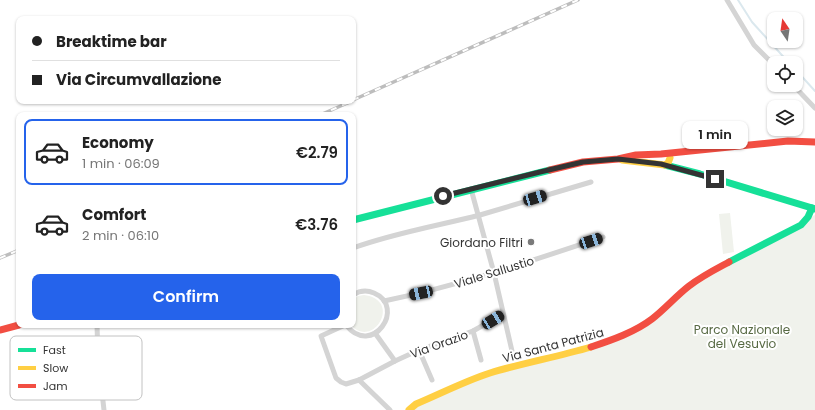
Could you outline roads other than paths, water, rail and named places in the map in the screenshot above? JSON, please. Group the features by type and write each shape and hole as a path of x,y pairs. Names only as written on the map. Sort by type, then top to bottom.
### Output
{"street":[{"path":"727,0 754,45 767,58"},
{"path":"800,92 815,108"},
{"path":"665,159 684,151 788,142 815,142"},
{"path":"356,219 470,189 583,162 654,154 682,169 814,209"},
{"path":"356,247 415,229 479,215 591,182"},
{"path":"470,189 479,215 512,351"},
{"name":"Via Santa Patrizia","path":"409,410 416,404 488,374 515,366 568,354 621,336 652,319 689,286 707,274 802,225 814,209"},
{"name":"Viale Sallustio","path":"384,301 421,293 494,273 603,237"},
{"path":"356,292 368,291 380,296 384,301 387,308 386,323 375,333"},
{"name":"Via Orazio","path":"338,328 321,336 336,378 346,384 359,380 419,350 473,331 503,314"},
{"path":"0,330 16,326"},
{"name":"Via Orazio","path":"349,328 356,334 369,335 375,333 395,361"},
{"path":"473,331 481,360"},
{"path":"419,350 432,380"},
{"path":"359,380 390,410"},
{"path":"103,400 104,410"}],"waterway":[{"path":"738,0 752,22 783,56"},
{"path":"803,78 815,91"}],"railway":[{"path":"356,99 578,0"},
{"path":"327,112 345,104"},
{"path":"0,258 16,251"}],"place":[{"name":"Giordano Filtri","path":"531,242"}],"park label":[{"name":"Parco Nazionale del Vesuvio","path":"742,336"}]}
